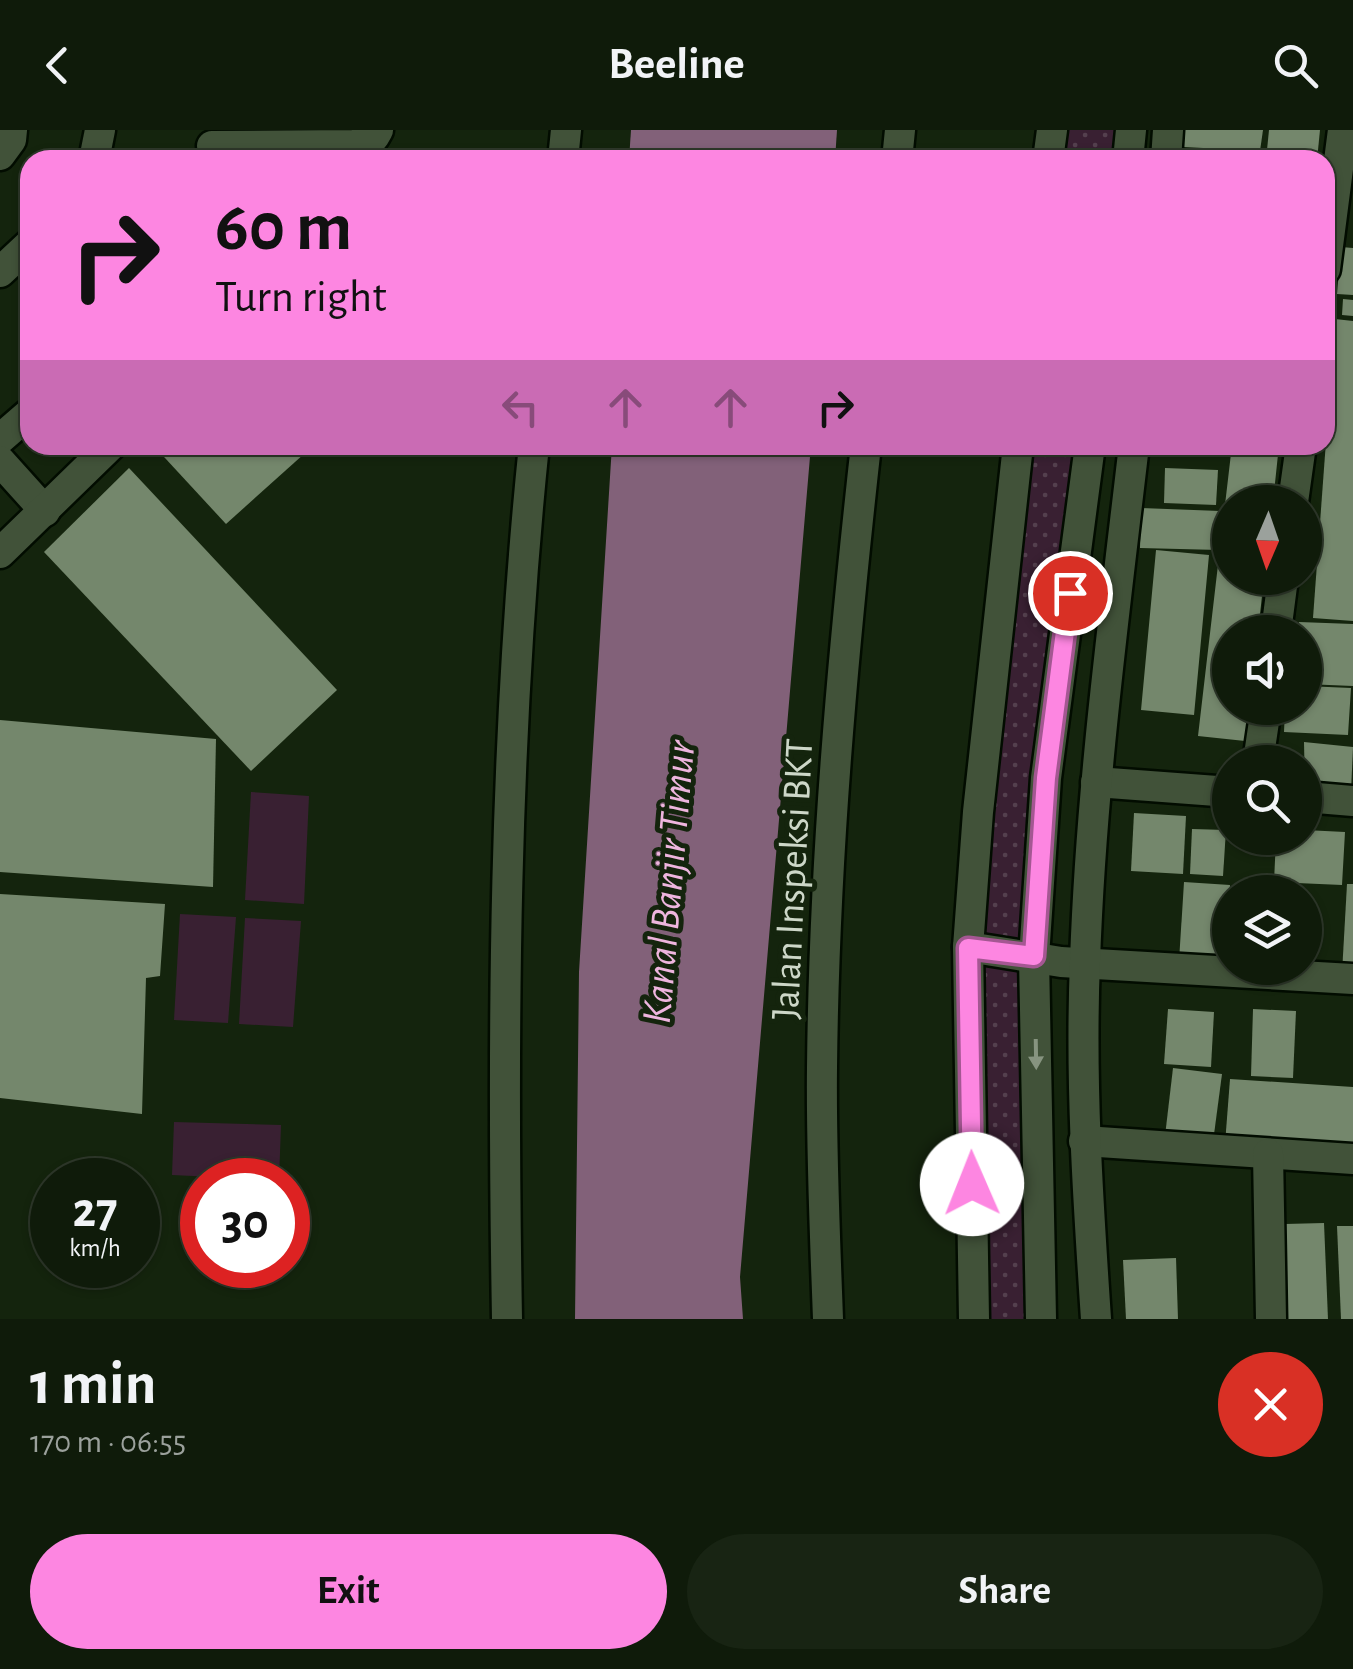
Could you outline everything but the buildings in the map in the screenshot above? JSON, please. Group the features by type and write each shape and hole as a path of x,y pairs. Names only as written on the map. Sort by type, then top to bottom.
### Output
{"street":[{"path":"0,156 11,140 12,130"},
{"path":"212,145 354,145 374,137 378,130"},
{"path":"1335,201 1343,130"},
{"path":"0,272 20,253"},
{"path":"0,439 20,422"},
{"path":"0,553 101,455"},
{"path":"508,1319 507,836 518,608 533,455"},
{"name":"Jalan Inspeksi BKT","path":"828,1319 822,1068 828,901 843,655 865,455"},
{"path":"974,1319 968,948 978,812 1017,455"},
{"path":"1041,1319 1034,956 1046,778 1089,455"},
{"path":"1096,1319 1084,1141 1085,963 1096,782 1133,455"},
{"path":"1296,485 1300,455"},
{"path":"0,460 44,511"},
{"path":"1096,782 1212,791"},
{"path":"1322,799 1353,801"},
{"path":"968,948 1085,963 1353,978"},
{"path":"1084,1141 1353,1158"},
{"path":"1268,1154 1271,1319"}],"shaded area":[{"path":"1052,130 1131,130 1129,150 1049,150"},
{"path":"1017,455 1089,455 1046,778 1038,1319 975,1319 978,812"},
{"path":"251,792 309,796 304,904 245,900"},
{"path":"180,914 236,917 228,1023 174,1020"},
{"path":"245,918 301,921 293,1027 239,1024"},
{"path":"174,1122 281,1125 280,1158 180,1158 180,1175 172,1175"}],"water":[{"path":"631,130 837,130 836,150 630,150"},
{"name":"Kanal Banjir Timur","path":"611,455 810,455 740,1277 743,1319 575,1319 579,972"}],"route":[{"path":"972,1184 968,948 1034,956 1046,778 1070,593"}]}
